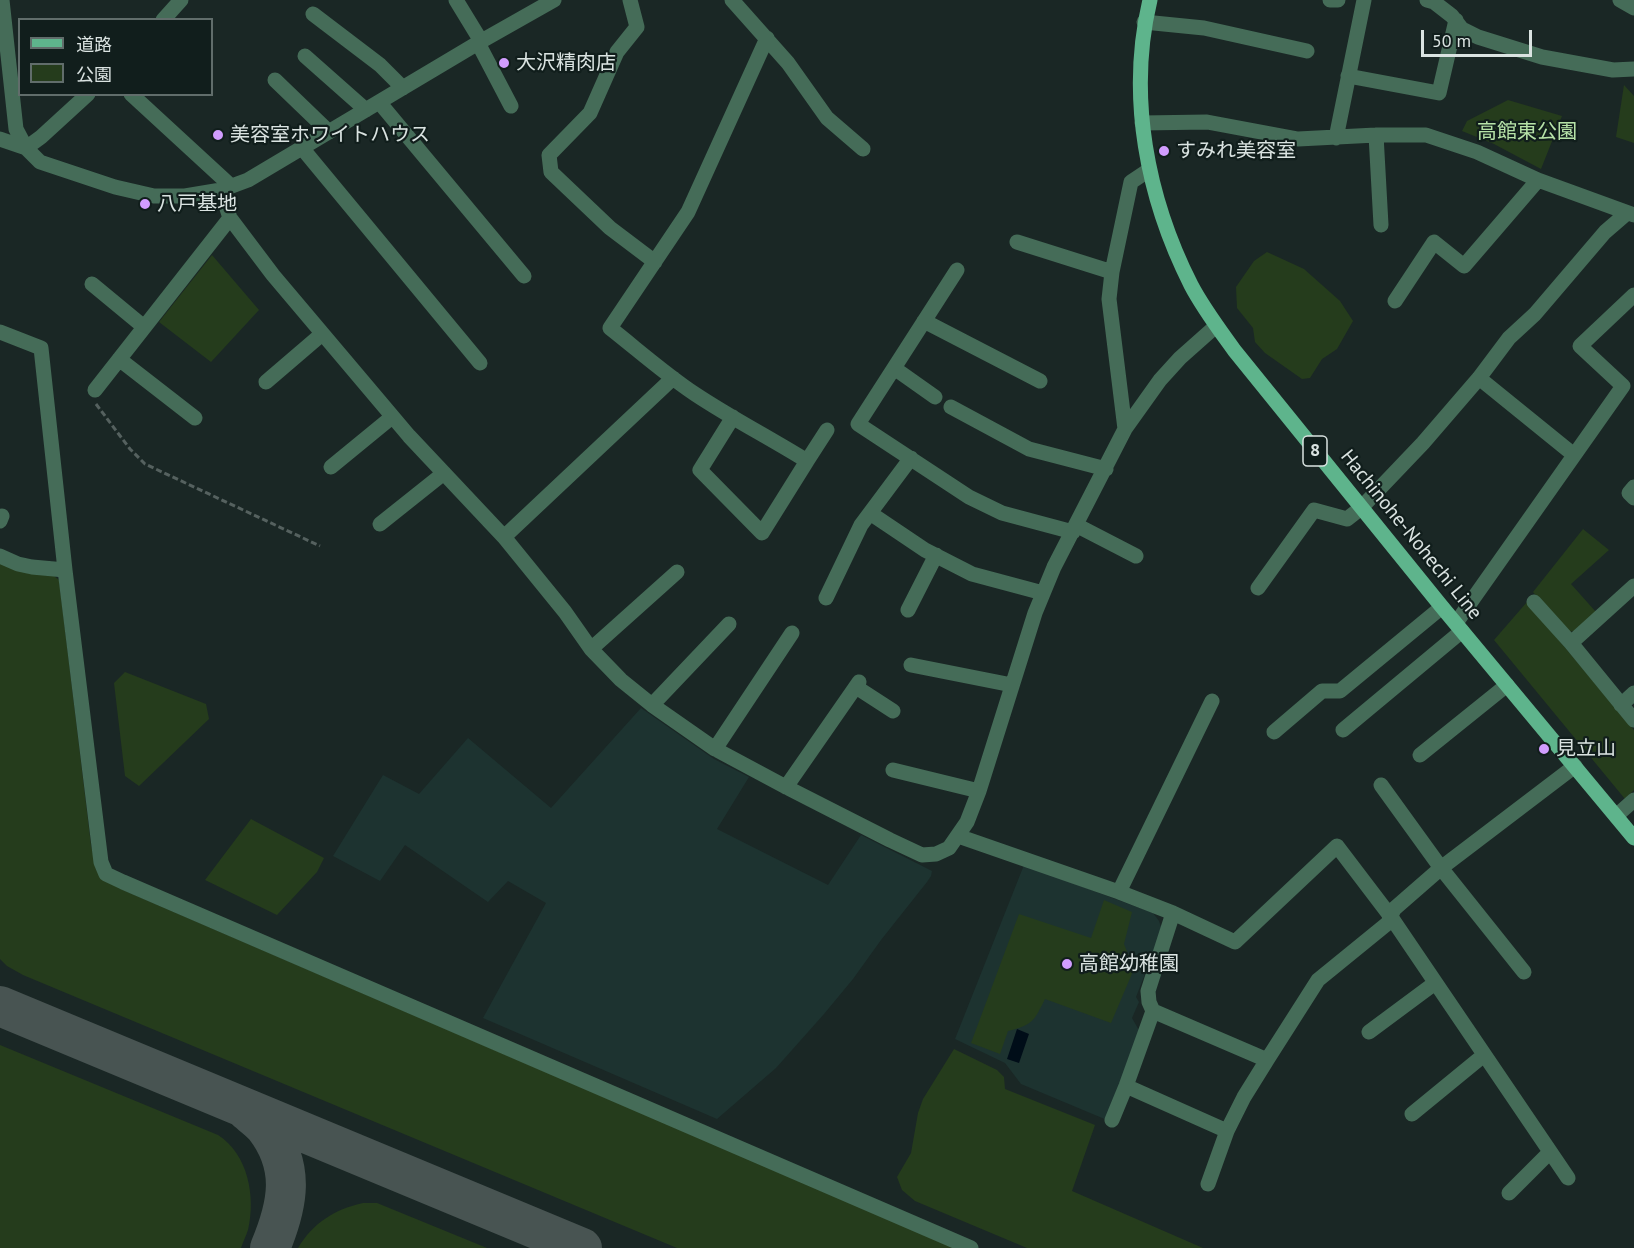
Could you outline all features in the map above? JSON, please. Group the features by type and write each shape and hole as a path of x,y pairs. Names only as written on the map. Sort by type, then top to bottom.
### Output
{"main road":[{"name":"Hachinohe-Nohechi Line","path":"1150,0 1144,22 1140,66 1142,123 1149,170 1166,229 1192,286 1216,326 1241,359 1442,607 1634,838"}],"street":[{"path":"2,0 16,129 26,148 40,162 115,187 154,196 185,196 226,188 249,180 479,42 554,0"},
{"path":"164,18 181,0"},
{"path":"456,0 511,106"},
{"path":"630,0 637,27 617,52 590,113 549,155 551,172 610,228 655,262"},
{"path":"732,0 788,63 827,118 863,149"},
{"path":"1330,0 1338,0"},
{"path":"1336,138 1364,0"},
{"path":"1427,0 1434,2 1452,16 1462,29 1478,37 1542,57 1613,70 1634,69"},
{"path":"1620,0 1634,8"},
{"path":"313,14 381,65 403,88"},
{"path":"1348,76 1440,93 1456,20"},
{"path":"1144,22 1204,28 1307,51"},
{"path":"767,38 688,212 610,328 695,394 807,461"},
{"path":"305,56 372,106 524,276"},
{"path":"275,80 329,132"},
{"path":"26,148 86,96"},
{"path":"133,96 226,188 230,218 273,275 392,417 504,537 565,612 591,649 621,680 652,705 715,749 786,788 922,855 936,854 949,848 966,822 979,791 1035,613 1054,567 1125,429 1160,380 1180,358 1216,326"},
{"path":"1142,123 1207,122 1298,139 1426,135 1477,152 1538,180 1630,214"},
{"path":"1376,135 1382,225"},
{"path":"0,139 26,148"},
{"path":"302,148 480,363"},
{"path":"1125,429 1109,299 1112,272 1131,182 1149,170"},
{"path":"1395,301 1434,242 1464,266 1538,180"},
{"path":"1258,588 1314,510 1347,519 1361,508 1423,443 1479,378 1509,338 1535,314 1605,232 1630,214"},
{"path":"95,390 230,218"},
{"path":"1017,242 1112,272"},
{"path":"957,270 858,424 969,497 1002,513 1074,528 1136,556"},
{"path":"92,284 144,327"},
{"path":"1343,730 1459,627 1623,386 1580,346 1634,295"},
{"path":"924,321 1040,381"},
{"path":"0,332 41,348 65,570 101,862 106,874 971,1248"},
{"path":"266,382 322,334"},
{"path":"119,359 195,418"},
{"path":"894,369 935,397"},
{"path":"504,537 673,378"},
{"path":"1479,378 1574,455"},
{"path":"951,407 1029,449 1106,469"},
{"path":"331,466 392,417"},
{"path":"733,417 700,470 762,533 827,430"},
{"path":"826,598 861,525 911,458"},
{"path":"380,524 444,473"},
{"path":"1634,487 1629,493 1634,498"},
{"path":"870,513 936,555 972,574 1043,594"},
{"path":"908,610 936,555"},
{"path":"0,556 18,564 65,570"},
{"path":"591,649 677,572"},
{"path":"1571,643 1634,586"},
{"path":"1534,602 1634,720"},
{"path":"1274,732 1322,691 1340,691 1442,607"},
{"path":"652,705 729,624"},
{"path":"715,749 792,633"},
{"path":"911,665 1012,685"},
{"path":"786,788 857,684 893,711"},
{"path":"1420,755 1508,685"},
{"path":"1622,705 1634,693"},
{"path":"1119,892 1212,701"},
{"path":"1208,1184 1227,1131 1244,1097 1318,980 1388,923 1394,909 1441,868 1575,766"},
{"path":"893,771 979,791"},
{"path":"1381,785 1441,868 1524,972"},
{"path":"1616,816 1634,800"},
{"path":"957,836 1119,892 1173,913 1235,942 1337,846 1391,917 1568,1178"},
{"path":"1173,913 1148,991 1153,1011 1267,1060"},
{"path":"1369,1032 1435,983"},
{"path":"1112,1120 1153,1011"},
{"path":"1412,1114 1484,1055"},
{"path":"1126,1086 1227,1131"},
{"path":"1509,1193 1550,1152"}],"path":[{"path":"95,390 96,406 145,464 320,546"}],"shaded area":[{"path":"641,708 714,759 749,777 717,829 828,885 861,835 932,871 927,882 824,1014 776,1068 717,1119 483,1018 546,903 508,881 488,902 405,845 380,881 333,856 383,775 419,794 468,738 551,808"},
{"name":"高館幼稚園","path":"1024,865 1153,913 1162,930 1136,997 1139,1002 1132,1018 1140,1032 1107,1120 1021,1084 1005,1063 955,1039"},
{"path":"1017,1029 1029,1034 1019,1063 1007,1059"}],"green space":[{"path":"1624,85 1634,96 1634,143 1616,137"},
{"name":"高館東公園","path":"1508,100 1562,116 1541,169 1494,144 1462,131 1467,121"},
{"path":"1267,252 1304,269 1340,301 1353,321 1337,349 1322,359 1310,378 1302,379 1265,353 1255,342 1253,328 1237,308 1236,287 1254,261"},
{"path":"212,255 259,310 211,362 159,322"},
{"path":"1583,529 1609,550 1571,584 1596,612 1574,631 1568,632 1533,592"},
{"path":"0,563 54,576 59,580 91,845 98,866 116,886 955,1248 677,1248 23,975 7,966 0,959"},
{"path":"1527,602 1634,730 1634,790 1625,799 1494,640"},
{"path":"125,672 206,704 209,719 139,786 125,776 114,683"},
{"path":"251,819 324,858 317,872 277,915 205,880"},
{"path":"1104,900 1132,912 1124,944 1134,969 1111,1023 1045,999 1032,1021 1023,1027 1008,1031 1000,1054 971,1043 1019,914 1091,938"},
{"path":"0,1045 218,1135 228,1143 243,1165 250,1190 248,1230 241,1248 0,1248"},
{"path":"954,1049 997,1070 1004,1077 1005,1089 1095,1125 1072,1191 1203,1248 1027,1248 915,1201 902,1190 897,1177 911,1153 918,1113 923,1099"},
{"path":"363,1203 377,1203 487,1248 298,1248 311,1231 326,1218 343,1209"}],"taxiway":[{"path":"0,1006 582,1248"},
{"path":"247,1111 263,1125 275,1142 285,1172 285,1201 270,1248"}],"place":[{"name":"大沢精肉店","path":"504,63"},
{"name":"美容室ホワイトハウス","path":"218,135"},
{"name":"すみれ美容室","path":"1164,151"},
{"name":"八戸基地","path":"145,204"},
{"name":"見立山","path":"1544,749"},
{"name":"高館幼稚園","path":"1067,964"}]}
